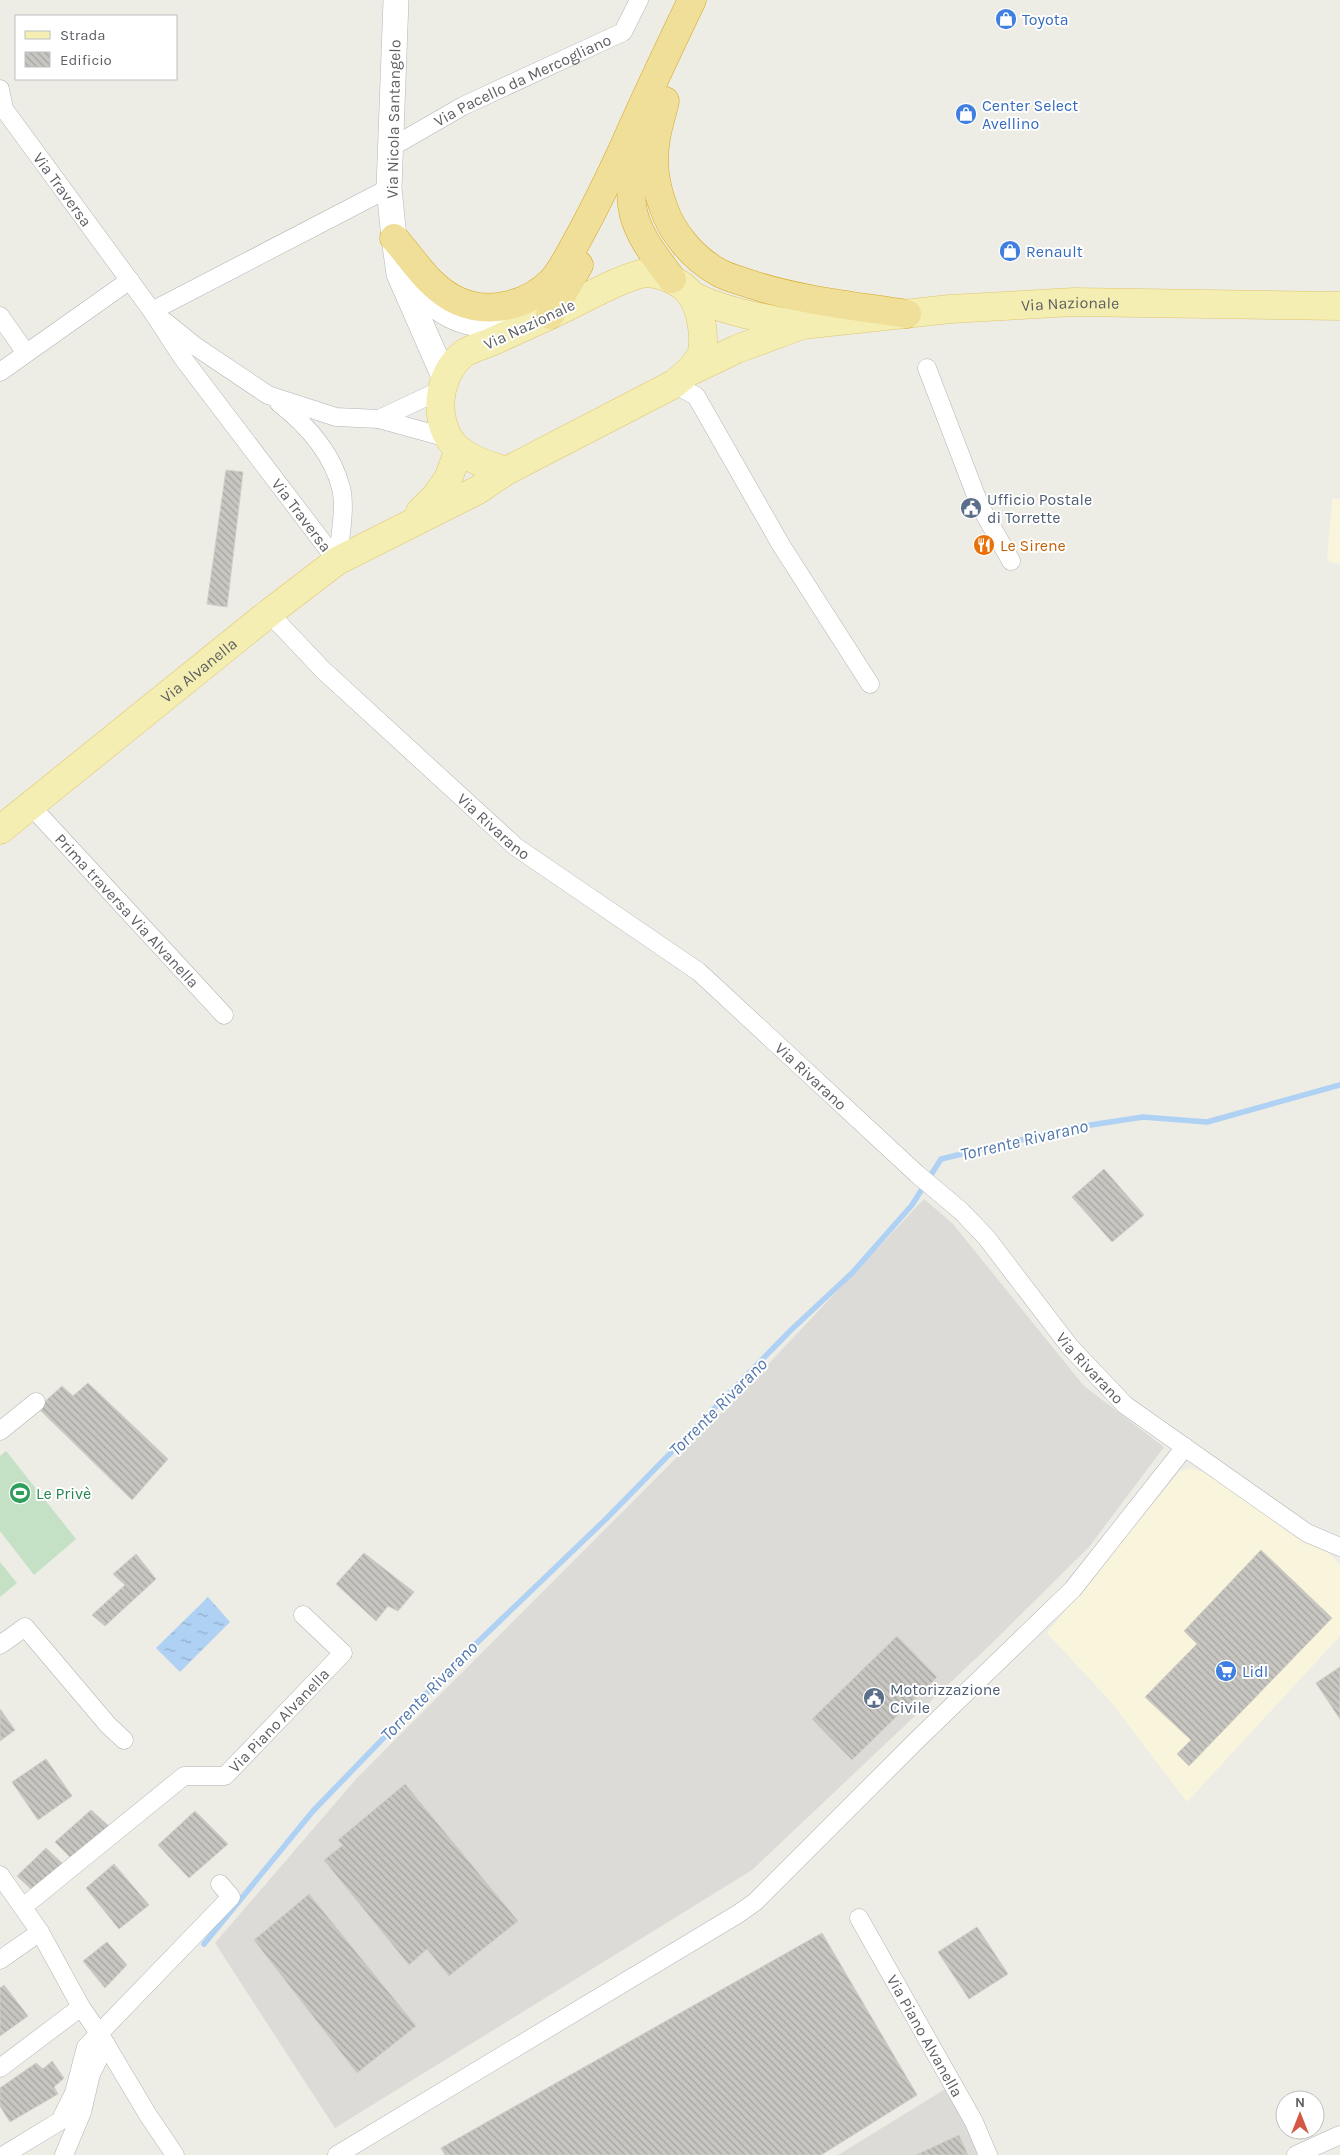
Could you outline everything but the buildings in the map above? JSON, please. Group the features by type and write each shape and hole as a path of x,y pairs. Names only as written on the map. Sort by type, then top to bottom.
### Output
{"highway":[{"path":"394,238 411,256 424,275 440,290 458,301 475,306 491,308 508,306 525,300 552,280 565,262 598,204 692,0"},
{"path":"682,287 642,237 634,220 630,202 632,177 645,136 665,101 710,0"},
{"path":"665,101 656,139 655,172 659,192 665,213 674,230 700,260 719,273 792,296 907,314"},
{"path":"543,318 577,269 598,204"}],"main road":[{"name":"Via Nicola Santangelo","path":"396,0 389,188 394,238 399,274 443,384"},
{"path":"394,238 413,282 426,298 442,310 459,319 481,324 543,318"},
{"name":"Via Nazionale","path":"443,384 449,370 466,353 627,277 644,273 656,273 714,307 802,325"},
{"name":"Via Nazionale","path":"680,378 701,353 704,330 682,287"},
{"name":"Via Nazionale","path":"408,524 478,490 506,471 680,378 738,349 802,325 950,309 1074,302 1340,306"},
{"path":"408,524 435,497 448,480 453,444 440,410 443,384"},
{"path":"453,444 476,461 506,471"},
{"name":"Via Alvanella","path":"0,830 268,613 338,561 408,524"}],"street":[{"name":"Via Pacello da Mercogliano","path":"390,148 463,106 623,32 639,0"},
{"name":"Via Traversa","path":"0,89 4,109 130,280 182,357 338,561"},
{"path":"152,311 389,188"},
{"path":"0,372 130,280"},
{"name":"Via Traversa","path":"152,311 195,346 268,395 302,421 326,452 342,489 342,523 338,561"},
{"path":"0,316 26,353"},
{"path":"926,368 980,506 1011,562"},
{"path":"680,378 696,396 781,545 870,684"},
{"name":"Via Traversa","path":"379,419 443,384"},
{"name":"Via Traversa","path":"268,395 336,417 379,419 453,444"},
{"name":"Via Rivarano","path":"268,613 323,670 516,847 699,972 917,1174 961,1211 986,1237 1070,1347 1125,1405 1307,1533 1340,1547"},
{"name":"Prima traversa Via Alvanella","path":"32,806 224,1015"},
{"path":"0,1431 36,1402"},
{"path":"338,2155 755,1902 916,1741 1061,1602 1085,1575 1185,1447"},
{"name":"Via Piano Alvanella","path":"23,1907 184,1776 225,1776 343,1653 302,1615"},
{"path":"0,1645 25,1627 108,1725 124,1740"},
{"path":"0,1875 40,1932 81,2007 102,2038 148,2116 175,2155"},
{"path":"0,2149 4,2155 60,2121 74,2093 86,2047 102,2038 231,1898 220,1884"},
{"name":"Via Piano Alvanella","path":"859,1918 974,2122 988,2155"},
{"path":"0,1960 40,1932"},
{"path":"0,2068 81,2007"},
{"path":"64,2155 82,2112 102,2038"},
{"path":"1296,2155 1340,2135"}],"shaded area":[{"path":"1332,499 1340,499 1340,564 1327,561"},
{"path":"924,1199 953,1224 1084,1386 1164,1447 1089,1547 990,1645 752,1870 335,2128 215,1943 356,1779 741,1393"},
{"path":"1189,1468 1208,1473 1302,1541 1327,1551 1340,1565 1340,1636 1187,1802 1111,1702 1047,1633 1179,1472"},
{"path":"947,2088 968,2128 979,2155 838,2155"}],"green space":[{"name":"Le Privè","path":"6,1451 76,1539 34,1575 0,1531 0,1456"},
{"path":"0,1562 17,1583 0,1597"}],"water":[{"path":"208,1597 230,1622 180,1672 156,1648"}],"waterway":[{"name":"Torrente Rivarano","path":"204,1944 313,1811 457,1662 606,1519 791,1330 852,1273 912,1205 941,1159 1071,1128 1143,1117 1207,1122 1340,1085"}],"place":[{"name":"Toyota","path":"1006,19"},
{"name":"Center Select Avellino","path":"966,114"},
{"name":"Renault","path":"1010,251"},
{"name":"Ufficio Postale di Torrette","path":"971,508"},
{"name":"Le Sirene","path":"984,545"},
{"name":"Le Privè","path":"20,1493"},
{"name":"Lidl","path":"1226,1671"},
{"name":"Motorizzazione Civile","path":"874,1698"}]}
